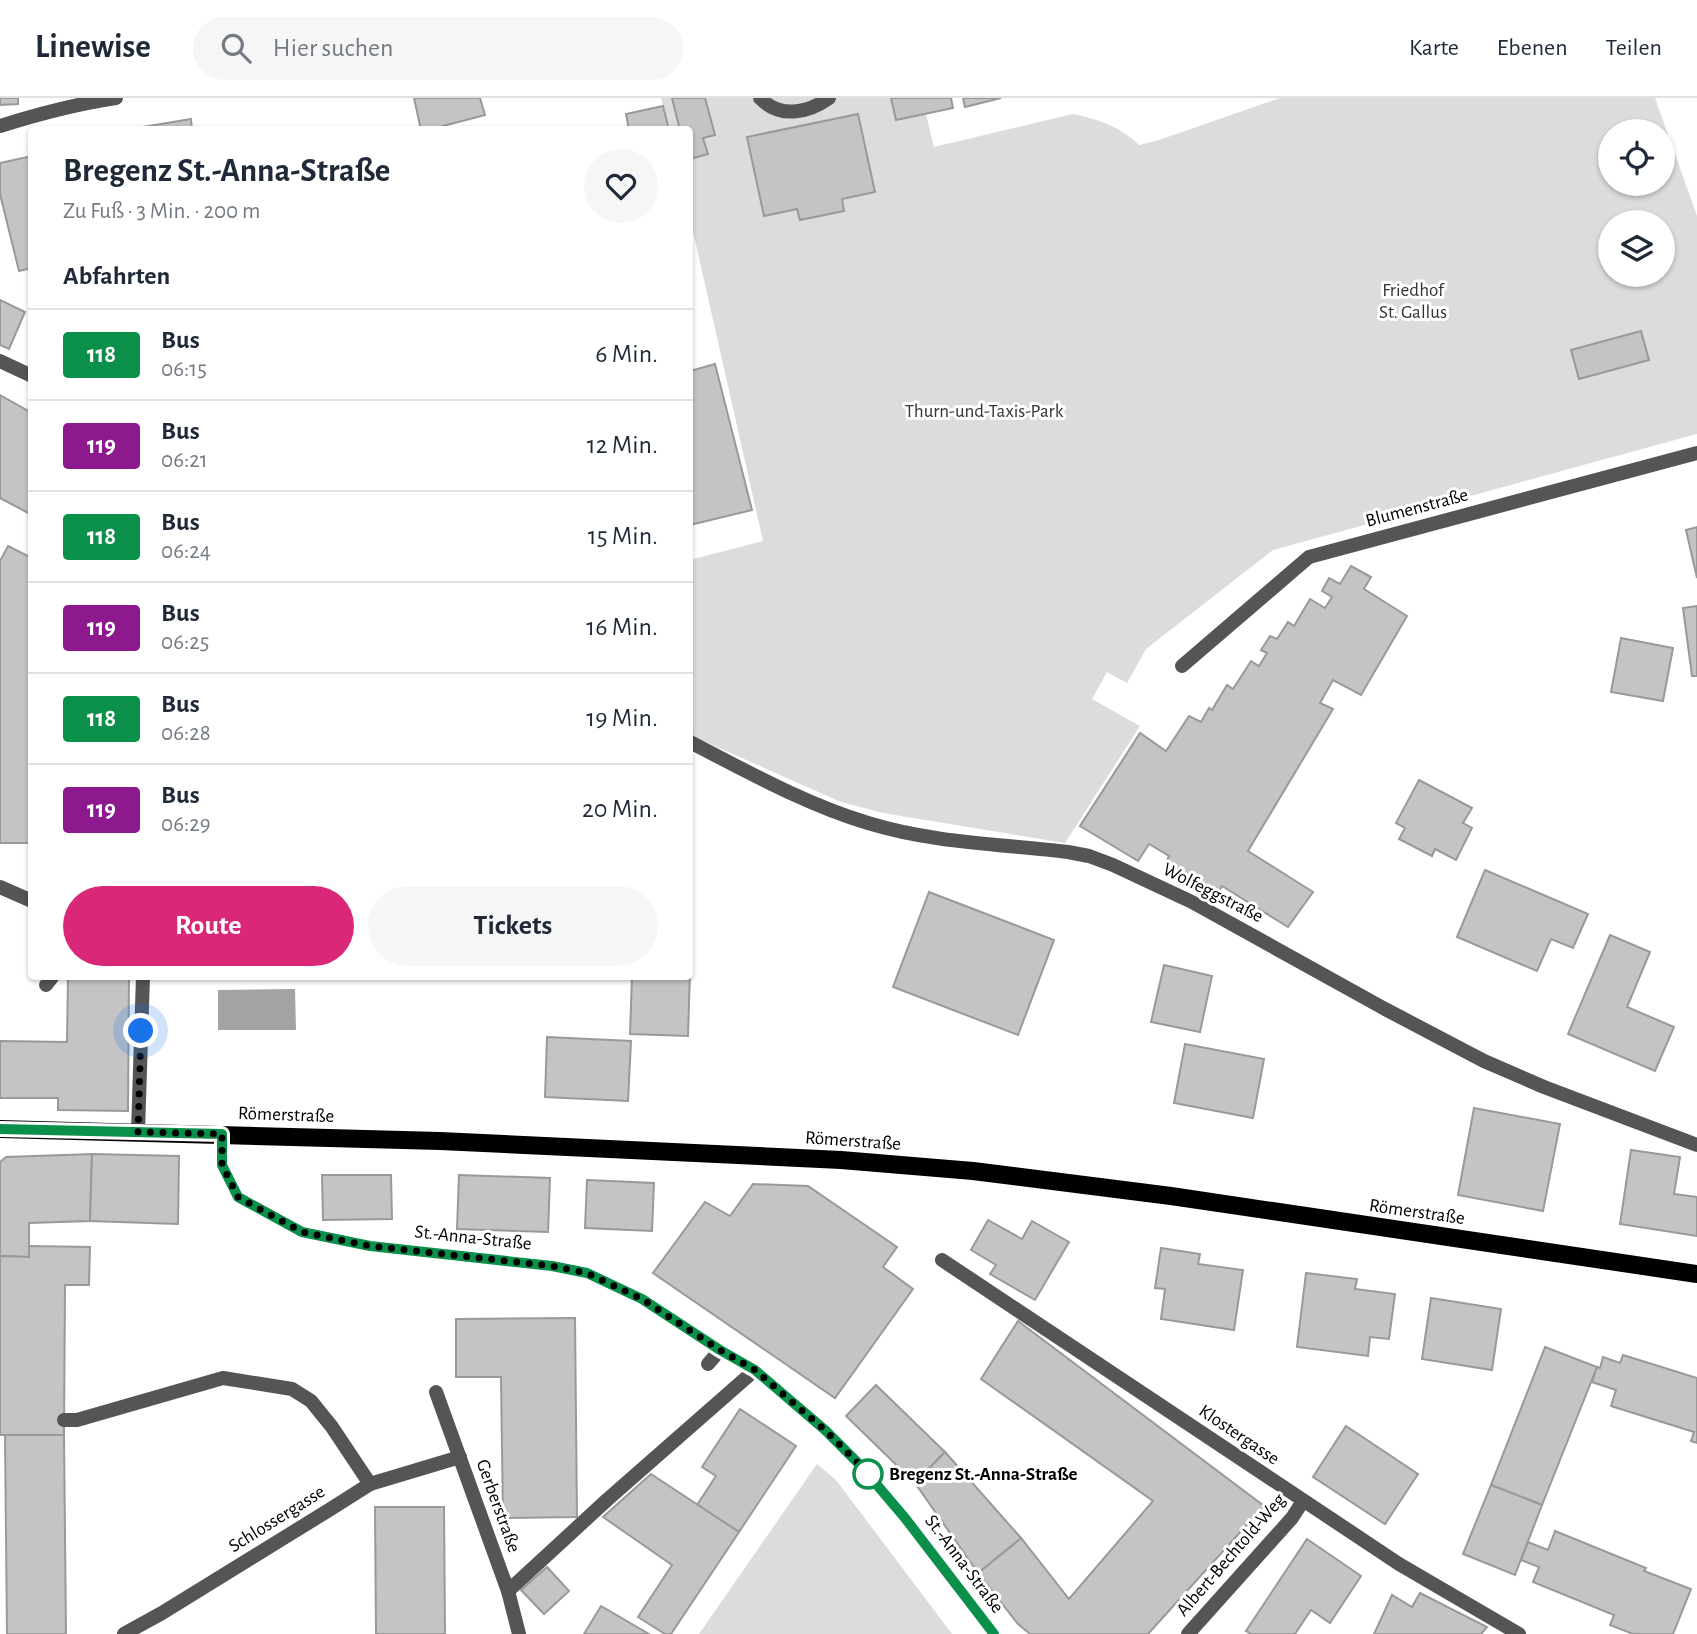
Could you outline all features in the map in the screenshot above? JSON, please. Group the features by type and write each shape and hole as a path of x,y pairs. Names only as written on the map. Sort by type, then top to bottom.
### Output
{"main road":[{"name":"Römerstraße","path":"0,1129 440,1141 841,1160 973,1171 1171,1196 1697,1274"}],"street":[{"path":"0,126 33,115 116,98"},
{"path":"760,98 769,106 791,112 805,111 829,98"},
{"path":"0,361 28,374"},
{"name":"Blumenstraße","path":"1182,666 1309,557 1697,453"},
{"name":"Wolfeggstraße","path":"693,743 827,810 871,824 937,839 1068,852 1113,865 1192,902 1385,1009 1484,1060 1544,1087 1697,1145"},
{"path":"0,887 28,899"},
{"path":"138,1132 143,980"},
{"name":"St.-Anna-Straße","path":"222,1134 222,1165 238,1197 302,1232 370,1246 552,1266 587,1273 642,1299 755,1370 825,1430 860,1465 905,1518 994,1634"},
{"name":"Klostergasse","path":"942,1260 1399,1564 1518,1634"},
{"path":"708,1364 720,1350"},
{"path":"508,1591 755,1370"},
{"path":"64,1420 77,1420 223,1378 292,1389 311,1401 370,1484"},
{"name":"Gerberstraße","path":"436,1392 508,1591 519,1634"},
{"name":"Schlossergasse","path":"124,1634 370,1484 460,1457"},
{"name":"Albert-Bechtold-Weg","path":"1188,1634 1292,1518 1303,1501"}],"green space":[{"path":"661,98 891,98 896,120 926,114 934,147 1073,114 1109,125 1125,133 1139,145 1280,98 1655,98 1662,119 1598,119 1598,196 1675,196 1675,154 1697,216 1697,434 1273,550 1146,649 1127,683 1107,672 1092,699 1140,726 1065,843 883,813 841,802 693,736 693,559 763,541 693,231 693,126 668,126"},
{"path":"817,1464 836,1480 952,1634 699,1634"}],"shaded area":[{"path":"295,989 296,1030 218,1030 218,990"}],"building":[{"path":"0,98 18,98 18,104 0,105"},
{"path":"414,98 480,98 485,115 443,126 420,126"},
{"path":"672,98 705,98 715,135 703,138 708,154 693,158 693,126 679,126"},
{"path":"891,98 951,98 953,108 896,120"},
{"path":"963,98 1001,98 965,107"},
{"path":"663,106 668,126 628,126 626,114"},
{"path":"858,114 875,192 842,199 844,211 800,220 797,209 764,216 747,137"},
{"path":"191,119 192,126 149,126"},
{"path":"28,157 28,269 19,271 0,194 0,163"},
{"path":"0,300 25,312 9,349 0,345"},
{"path":"1641,331 1649,360 1579,379 1571,350"},
{"path":"715,364 752,510 693,524 693,370"},
{"path":"0,395 28,411 28,513 0,498"},
{"path":"1697,527 1697,578 1686,530"},
{"path":"8,546 28,556 28,843 0,843 0,561"},
{"path":"1351,566 1371,577 1364,589 1407,616 1361,695 1333,680 1320,703 1333,709 1248,851 1313,892 1288,927 1222,886 1218,892 1166,862 1169,856 1149,844 1138,861 1080,826 1140,733 1166,751 1189,716 1201,722 1209,708 1212,710 1227,685 1233,689 1251,661 1259,666 1267,653 1261,650 1270,636 1277,639 1288,622 1294,626 1310,599 1325,608 1332,597 1322,591 1329,578 1340,584"},
{"path":"1697,606 1697,676 1692,676 1683,608"},
{"path":"1621,638 1673,648 1663,701 1611,692"},
{"path":"1419,780 1472,808 1463,823 1472,828 1456,860 1435,849 1432,856 1399,839 1405,828 1396,823"},
{"path":"1485,870 1588,914 1573,948 1551,939 1537,971 1457,937"},
{"path":"929,892 1054,940 1018,1035 893,987"},
{"path":"1610,935 1650,952 1627,1007 1674,1027 1655,1071 1568,1034"},
{"path":"1164,965 1212,976 1200,1032 1151,1022"},
{"path":"68,980 129,980 128,1111 58,1110 58,1098 0,1098 0,1041 67,1042"},
{"path":"632,980 690,980 688,1036 630,1034"},
{"path":"547,1037 631,1041 628,1101 545,1097"},
{"path":"1185,1044 1264,1059 1253,1118 1174,1103"},
{"path":"1474,1108 1560,1124 1543,1211 1458,1195"},
{"path":"1631,1150 1680,1157 1674,1194 1697,1197 1697,1236 1620,1224"},
{"path":"92,1154 90,1221 29,1223 29,1257 0,1256 0,1162 6,1157"},
{"path":"92,1154 179,1156 178,1224 90,1221"},
{"path":"322,1175 391,1175 392,1219 323,1220"},
{"path":"459,1175 550,1178 548,1232 457,1229"},
{"path":"587,1180 654,1183 652,1231 585,1228"},
{"path":"753,1184 808,1186 897,1247 883,1267 913,1289 835,1398 653,1273 705,1202 730,1216"},
{"path":"988,1220 1022,1239 1032,1221 1069,1242 1035,1300 990,1274 996,1265 971,1250"},
{"path":"29,1246 90,1247 89,1285 65,1285 64,1435 0,1435 0,1256 29,1257"},
{"path":"1161,1248 1200,1254 1198,1264 1243,1270 1234,1330 1161,1319 1165,1289 1155,1288"},
{"path":"1306,1273 1357,1279 1355,1289 1395,1294 1389,1339 1370,1337 1368,1356 1297,1347"},
{"path":"1431,1298 1501,1309 1492,1370 1422,1359"},
{"path":"575,1318 577,1517 503,1518 501,1377 456,1377 456,1319"},
{"path":"1018,1321 1264,1506 1148,1634 1030,1634 1018,1624 978,1573 1021,1538 1069,1599 1153,1501 981,1379"},
{"path":"1545,1347 1597,1367 1542,1505 1491,1485"},
{"path":"1623,1355 1697,1378 1697,1443 1691,1441 1694,1432 1611,1406 1616,1390 1592,1382 1603,1357 1620,1363"},
{"path":"876,1385 945,1452 915,1483 846,1416"},
{"path":"740,1409 796,1446 739,1532 697,1505 716,1476 702,1467"},
{"path":"1346,1426 1418,1474 1385,1524 1313,1477"},
{"path":"5,1435 64,1435 66,1634 7,1634"},
{"path":"945,1452 1021,1538 978,1573 915,1483"},
{"path":"651,1474 739,1532 671,1634 665,1634 638,1617 672,1565 603,1517"},
{"path":"1491,1485 1542,1505 1515,1575 1463,1554"},
{"path":"375,1507 444,1507 445,1634 376,1634"},
{"path":"1555,1531 1691,1589 1673,1634 1633,1634 1610,1625 1614,1615 1533,1582 1539,1567 1521,1560 1528,1542 1548,1550"},
{"path":"1307,1539 1361,1576 1330,1623 1311,1610 1295,1634 1251,1634 1246,1631"},
{"path":"547,1567 569,1591 544,1614 521,1590"},
{"path":"1420,1593 1487,1627 1481,1634 1374,1634 1392,1595 1412,1607"},
{"path":"601,1606 649,1634 584,1634"}],"bus line":[{"name":"118","path":"0,1129 222,1134 222,1165 238,1197 302,1232 370,1246 552,1266 587,1273 642,1299 755,1370 825,1430 860,1465 905,1518 994,1634"}],"place":[{"name":"Bregenz St.-Anna-Straße","path":"868,1474"}],"route":[{"path":"141,1031 138,1132 222,1134 222,1165 238,1197 302,1232 370,1246 552,1266 587,1273 642,1299 755,1370 825,1430 875,1482 868,1474"}],"park label":[{"name":"Friedhof St. Gallus","path":"1413,301"},
{"name":"Thurn-und-Taxis-Park","path":"984,411"}]}
